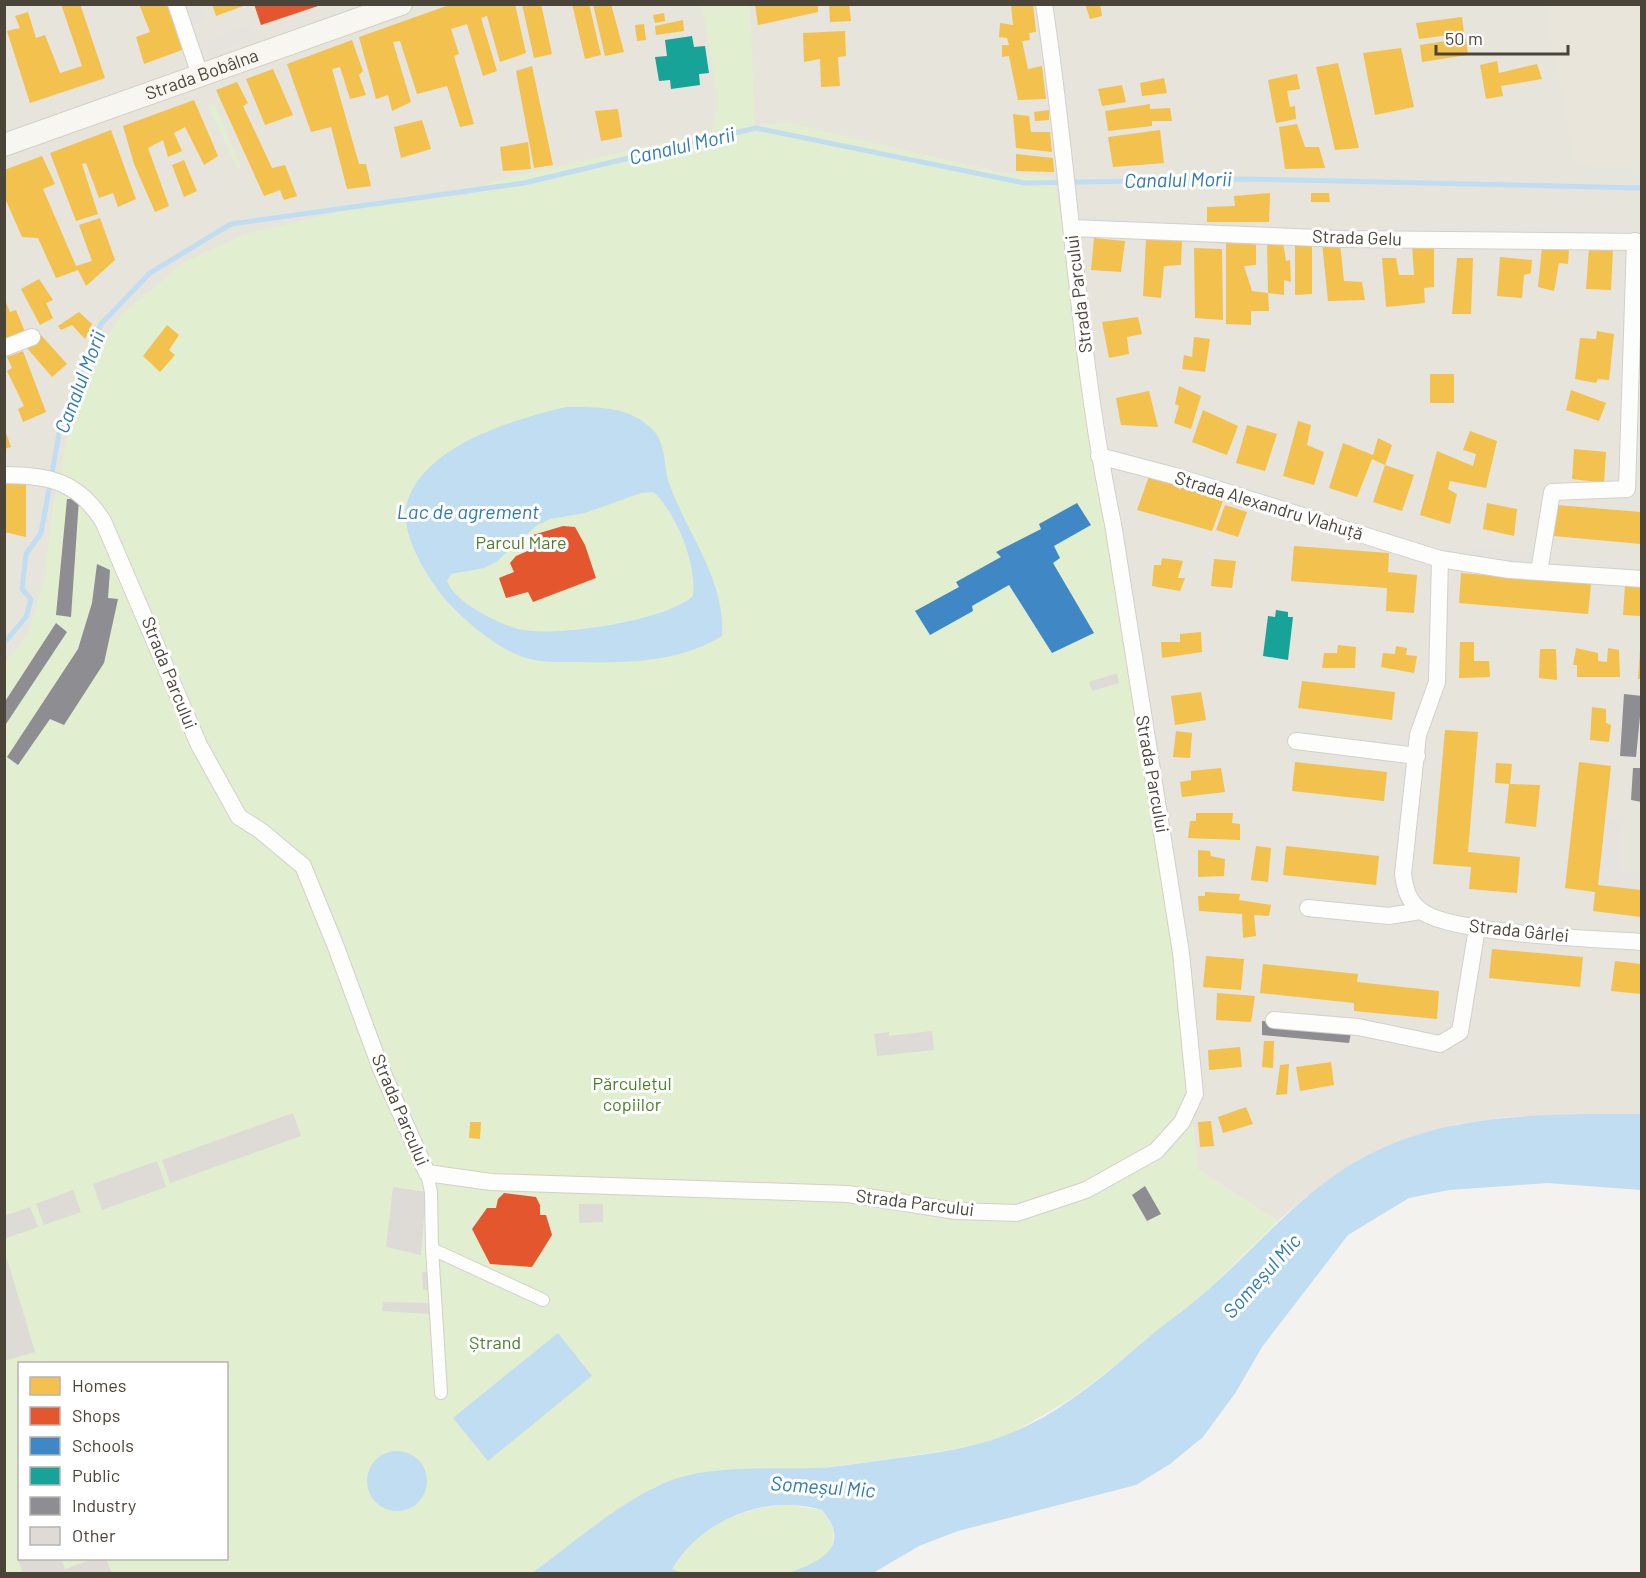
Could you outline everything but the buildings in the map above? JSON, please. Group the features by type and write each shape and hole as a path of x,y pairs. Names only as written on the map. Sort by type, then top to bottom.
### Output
{"main road":[{"name":"Strada Bobâlna","path":"4,146 401,4"}],"street":[{"path":"176,4 200,75"},
{"name":"Strada Parcului","path":"4,475 29,475 66,483 93,505 103,522 199,745 239,817 261,831 303,866 336,946 381,1069 427,1173 491,1182 848,1194 956,1211 1017,1213 1086,1190 1156,1151 1182,1122 1195,1094 1181,953 1113,524 1098,456 1044,4"},
{"name":"Strada Gelu","path":"1072,228 1343,239 1638,242"},
{"path":"1539,572 1552,492 1627,489 1638,242"},
{"path":"4,348 32,337"},
{"name":"Strada Alexandru Vlahuță","path":"1098,456 1175,476 1440,559 1539,572 1641,579"},
{"path":"1296,741 1417,756 1418,735 1437,682 1440,559"},
{"name":"Strada Gârlei","path":"1417,756 1403,874 1406,894 1420,911 1440,921 1477,928 1641,942"},
{"path":"1308,908 1389,916 1420,911"},
{"path":"1274,1020 1359,1027 1440,1044 1449,1041 1460,1032 1477,928"},
{"path":"427,1173 431,1192 432,1249 441,1393"},
{"path":"432,1249 543,1300"}],"shaded area":[{"path":"5,5 1641,5 1641,1114 1507,1117 1457,1124 1307,1196 1278,1221 1198,1170 1170,926 1054,178 1001,173 863,141 702,133 627,153 5,835"},
{"path":"188,5 200,5 206,20 195,24"},
{"path":"1544,5 1641,5 1641,169 1576,166"},
{"path":"251,24 256,37 209,56 204,42"},
{"path":"1470,547 1533,553 1530,571 1474,564"},
{"path":"1623,816 1618,871 1641,874 1641,890 1598,885 1605,819"}],"green space":[{"name":"Parcul Mare","path":"702,5 750,5 755,126 785,122 1001,173 1054,178 1170,926 1198,1170 1278,1221 1208,1290 1135,1350 1074,1397 1009,1435 975,1446 869,1462 818,1468 721,1471 684,1476 654,1487 532,1573 5,1574 5,662 28,635 45,575 53,504 75,401 96,354 121,315 184,262 245,234 367,205 467,195 491,182 712,131 718,102"},
{"path":"214,103 241,168 238,169 208,106"},
{"path":"789,1505 822,1510 830,1522 833,1542 829,1551 813,1565 802,1570 781,1574 682,1574 672,1569 694,1542 722,1522 754,1510"}],"water":[{"name":"Lac de agrement","path":"566,407 612,409 623,412 643,421 657,435 670,486 712,577 722,616 722,636 689,651 654,659 618,662 540,661 515,654 491,640 457,612 440,593 419,560 406,521 409,497 420,478 435,462 477,436 523,419","holes":["654,492 684,541 692,569 693,596 659,613 635,620 582,629 557,631 518,629 477,611 458,597 447,581 451,574 484,568 496,562 536,526 550,519 585,513 641,493"]},
{"name":"Someșul Mic","path":"1565,1114 1641,1114 1641,1190 1547,1183 1449,1190 1409,1198 1348,1235 1262,1347 1236,1392 1203,1437 1170,1464 1136,1485 958,1531 919,1546 873,1573 789,1573 822,1557 833,1543 834,1533 831,1523 822,1510 779,1505 758,1508 717,1524 684,1552 672,1569 682,1573 532,1573 626,1504 666,1482 685,1476 733,1469 833,1467 931,1453 992,1440 1027,1426 1066,1403 1103,1376 1209,1289 1274,1226 1325,1182 1378,1150 1413,1136 1450,1126 1488,1120"},
{"path":"558,1333 592,1376 488,1461 453,1418"},
{"path":"391,1451 403,1451 419,1459 425,1469 427,1481 425,1493 419,1503 403,1511 391,1511 375,1503 367,1487 367,1475 375,1459"}],"waterway":[{"name":"Canalul Morii","path":"4,643 26,617 31,599 22,589 26,554 41,533 59,434 101,324 150,273 231,224 524,183 756,128 1024,183 1246,179 1642,188"}],"park label":[{"name":"Părculețul copiilor","path":"632,1094"},
{"name":"Ștrand","path":"495,1343"}]}
